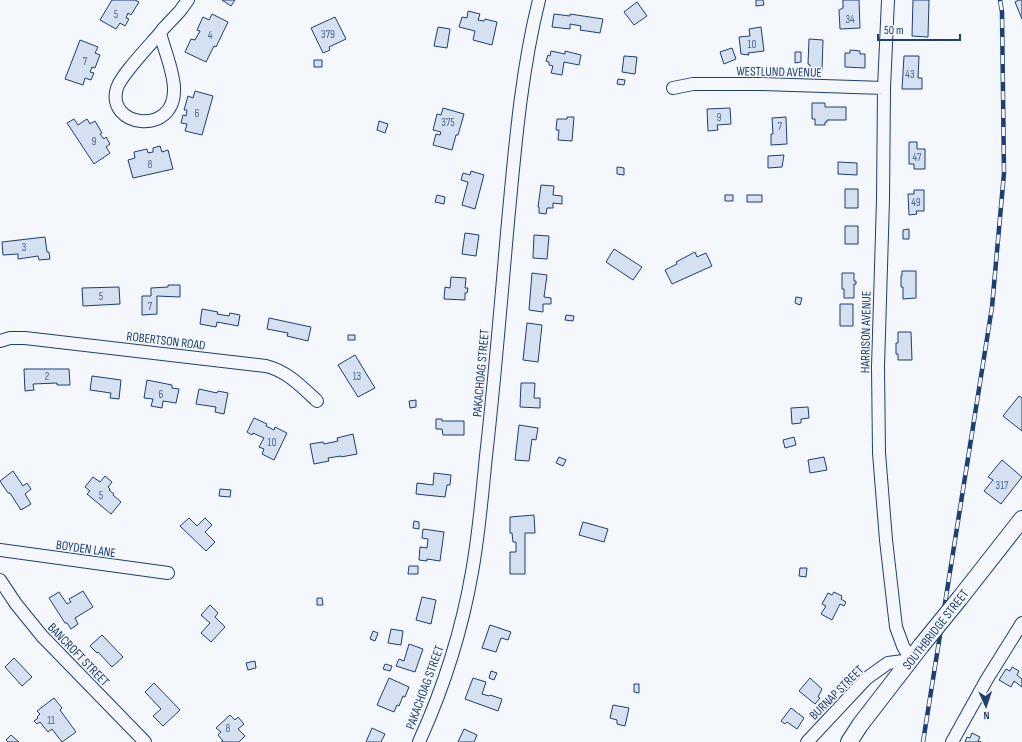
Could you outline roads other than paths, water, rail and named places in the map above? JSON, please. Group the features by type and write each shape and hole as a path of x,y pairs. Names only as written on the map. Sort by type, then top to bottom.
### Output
{"main road":[{"name":"SOUTHBRIDGE STREET","path":"849,742 860,725 921,646 1022,519"}],"street":[{"path":"160,33 173,76 173,100 170,107 158,118 143,122 136,121 120,110 116,96 116,89 124,75 160,33 180,12 188,0"},
{"name":"PAKACHOAG STREET","path":"419,742 448,666 465,606 472,572 491,412 512,172 525,77 538,0"},
{"name":"HARRISON AVENUE","path":"888,0 884,88 883,200 878,372 879,453 896,627 903,646 911,660"},
{"name":"WESTLUND AVENUE","path":"673,88 693,84 708,84 884,88"},
{"name":"ROBERTSON ROAD","path":"0,341 10,338 25,338 266,366 277,369 288,375 317,402"},
{"name":"BOYDEN LANE","path":"0,550 168,573"},
{"name":"BANCROFT STREET","path":"0,580 33,626 95,692 145,742"},
{"path":"952,742 987,679 1022,622"},
{"name":"BURNAP STREET","path":"807,742 867,678 888,663 911,660"}],"railway":[{"path":"923,742 992,307 1004,173 1002,12 1000,0"}]}
